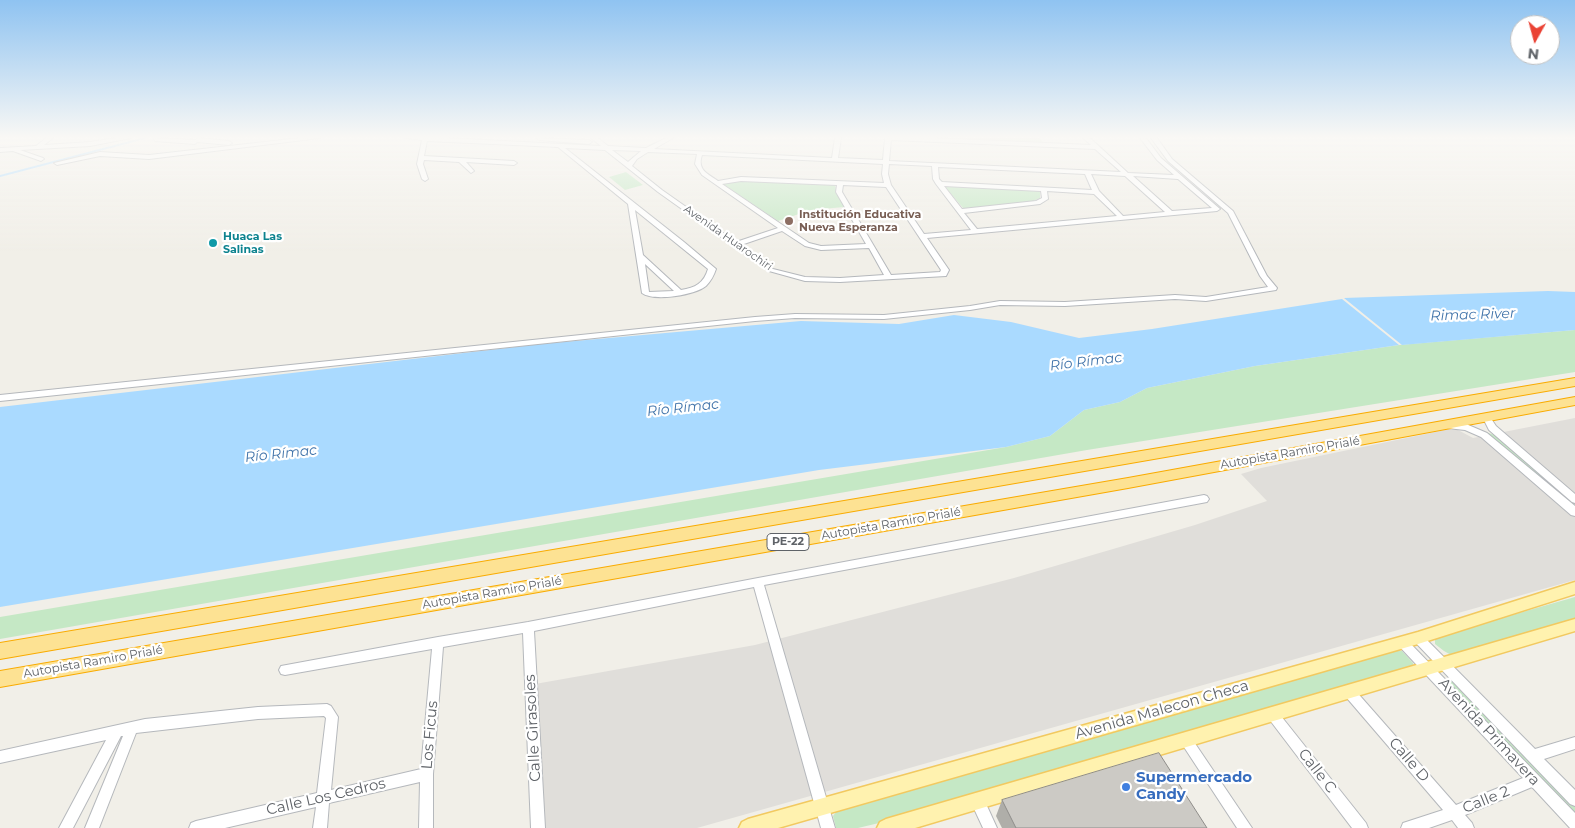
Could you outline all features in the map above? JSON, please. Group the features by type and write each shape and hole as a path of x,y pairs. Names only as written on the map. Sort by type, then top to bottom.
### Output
{"highway":[{"name":"Autopista Ramiro Prialé","path":"0,651 1575,382"},
{"name":"Autopista Ramiro Prialé","path":"0,679 1118,485 1575,401"}],"main road":[{"name":"Avenida Malecon Checa","path":"748,828 1410,640 1575,588"},
{"path":"886,828 1350,693 1575,625"}],"street":[{"path":"598,177 631,203 712,269 708,281 695,289 648,295 646,293 631,203"},
{"name":"Avenida Huarochiri","path":"642,177 771,270 787,276 805,279 943,274 945,270 923,236"},
{"path":"709,177 812,247 871,246"},
{"path":"886,177 888,185 923,236 1217,210 1178,177"},
{"path":"936,177 939,184 976,231"},
{"path":"1089,177 1096,192 1122,218"},
{"path":"1129,177 1170,214"},
{"path":"0,398 755,319 795,316 884,316 970,308 1000,303 1066,304 1175,297 1206,299 1273,288 1264,276 1231,212 1190,177"},
{"path":"717,183 741,179 888,185"},
{"path":"840,184 839,192 889,277"},
{"path":"939,184 1096,192"},
{"path":"961,211 1038,203 1044,199 1044,190"},
{"path":"735,245 783,228"},
{"path":"640,256 679,292"},
{"path":"1489,416 1488,420 1492,428 1575,499"},
{"path":"1442,425 1466,428 1484,435 1575,512"},
{"path":"285,670 528,627 1204,499"},
{"path":"758,582 828,828"},
{"name":"Calle Girasoles","path":"528,627 538,828"},
{"name":"Avenida Primavera","path":"1410,640 1533,756 1575,799"},
{"name":"Los Ficus","path":"426,828 427,774 438,642"},
{"name":"Avenida Primavera","path":"1436,666 1534,780 1575,823"},
{"name":"Calle D","path":"1350,693 1467,828"},
{"path":"0,757 132,728 258,713 327,710 332,717 320,828"},
{"name":"Calle C","path":"1273,715 1361,828"},
{"path":"92,828 132,728"},
{"path":"66,828 117,731"},
{"path":"1186,740 1245,828"},
{"path":"1533,756 1575,743"},
{"name":"Calle Los Cedros","path":"196,828 427,774"},
{"name":"Calle 2","path":"1408,828 1454,813 1534,780"},
{"path":"978,800 990,828"}],"shaded area":[{"path":"1575,418 1575,580 697,828 545,828 535,684 755,645 1014,578 1195,525 1267,501 1241,474 1261,468 1445,430 1458,430 1473,438"}],"green space":[{"path":"609,177 632,177 643,185 625,190"},
{"path":"742,180 835,185 844,207 811,210 778,221 723,184"},
{"path":"945,187 1040,191 1040,198 1031,202 964,209"},
{"path":"1575,330 1575,372 1087,450 0,639 0,617 1006,447 1050,436 1084,410 1120,402 1147,388 1255,366 1399,345"},
{"path":"1486,432 1494,435 1575,502 1575,508 1487,435"},
{"path":"1575,597 1575,620 1451,655 1435,644 1435,637"},
{"path":"1392,649 1402,651 1413,663 1413,668 879,823 858,828 836,828 833,816 840,807"},
{"path":"1454,680 1575,804 1575,816 1446,683"}],"water":[{"name":"Rimac River","path":"1548,291 1575,292 1575,330 1402,345 1344,298"},
{"name":"Río Rímac","path":"1342,299 1399,345 1255,366 1147,388 1120,402 1084,410 1050,436 1006,447 819,470 0,607 0,407 541,344 801,321 899,324 954,315 1011,322 1079,338 1152,329"}],"building":[{"name":"Supermercado Candy","path":"1159,753 1207,828 1016,828 1002,800"}],"place":[{"name":"Institución Educativa Nueva Esperanza","path":"789,221"},
{"name":"Huaca Las Salinas","path":"213,243"},
{"name":"Supermercado Candy","path":"1126,787"}]}
